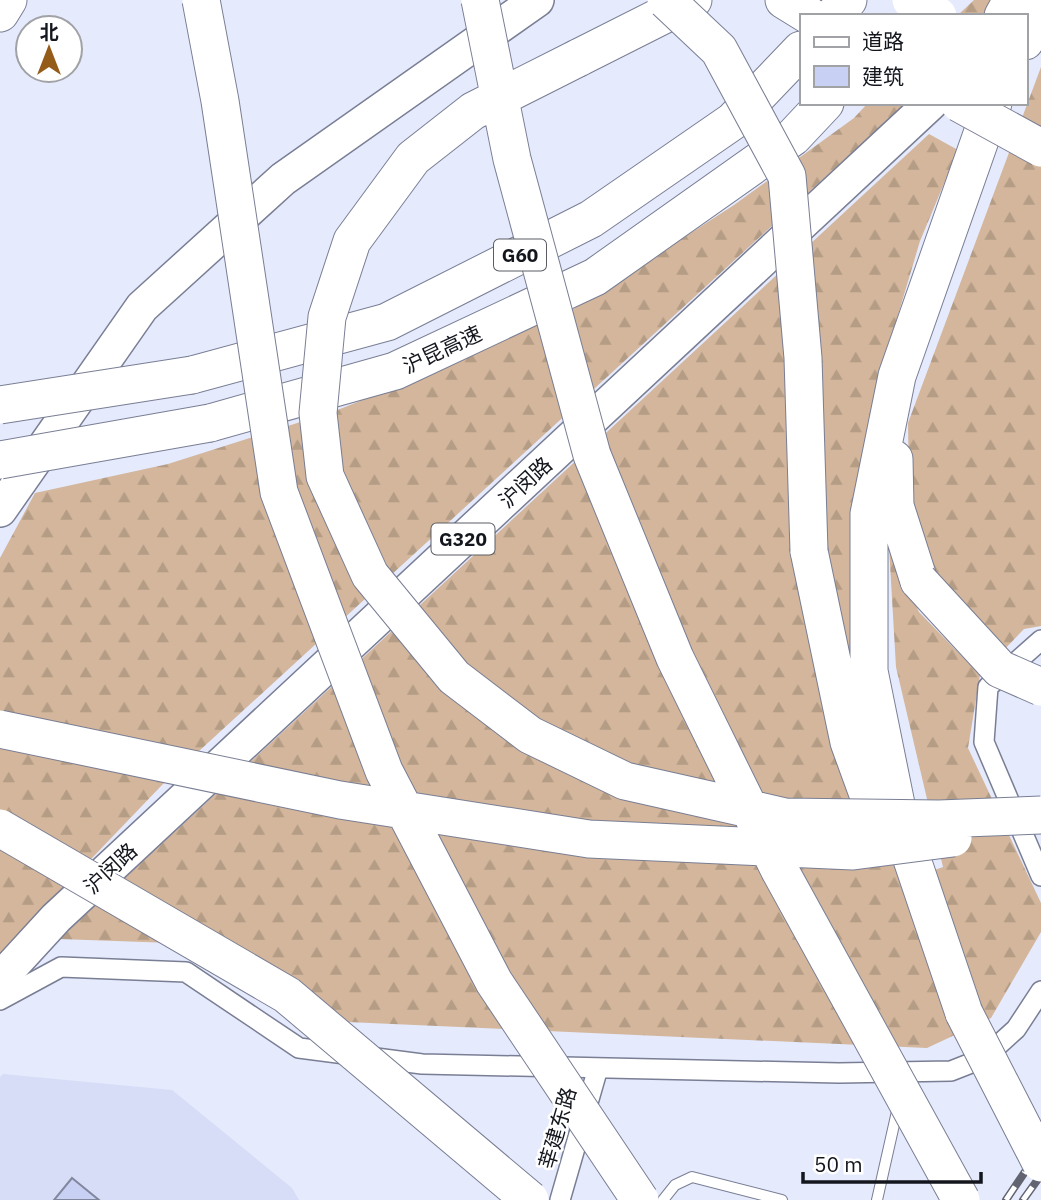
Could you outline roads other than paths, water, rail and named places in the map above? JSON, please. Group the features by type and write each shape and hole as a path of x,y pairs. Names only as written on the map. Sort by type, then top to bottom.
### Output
{"highway":[{"path":"0,13 8,0"},
{"path":"201,0 220,101 279,492 384,771 494,982 659,1200"},
{"path":"480,0 512,159 592,454 675,657 779,869 961,1200"},
{"path":"0,510 142,307 283,179 537,0"},
{"path":"666,0 719,50 787,176 803,358 809,551 846,728 898,879 1041,1163"},
{"path":"693,0 473,111 413,158 352,241 327,317 318,413 325,476 370,575 454,677 530,735 625,781 785,817 939,819 1041,815"},
{"path":"784,0 807,14"},
{"path":"836,14 848,0"},
{"path":"911,0 935,14"},
{"path":"908,14 921,0"},
{"path":"1008,14 1025,0"},
{"path":"1027,38 1041,13"},
{"name":"G60","path":"0,405 192,375 387,322 591,219 733,121 800,51"},
{"name":"沪昆高速","path":"0,460 210,423 395,371 595,277 793,137 822,105"},
{"name":"沪闵路","path":"0,979 56,918 929,105"},
{"path":"962,105 1035,147"},
{"path":"964,1013 900,824 869,671 869,514 897,376 992,105"},
{"path":"936,260 893,431 895,506 919,581 1000,669 1041,687"},
{"path":"0,729 340,800 589,839 853,851 1041,826"},
{"path":"0,828 287,995 530,1200"}],"street":[{"path":"1041,640 988,687 984,742 1041,876"},
{"path":"0,1000 61,967 186,972 299,1048 422,1064 951,1072 984,1058 1016,1029 1041,991"},
{"name":"莘建东路","path":"560,1200 598,1068"}],"lane":[{"path":"877,1200 906,1072"},
{"path":"659,1200 675,1185 692,1177 782,1200"}],"railway":[{"path":"1006,1200 1041,1148"},
{"path":"1023,1200 1041,1175"}]}
